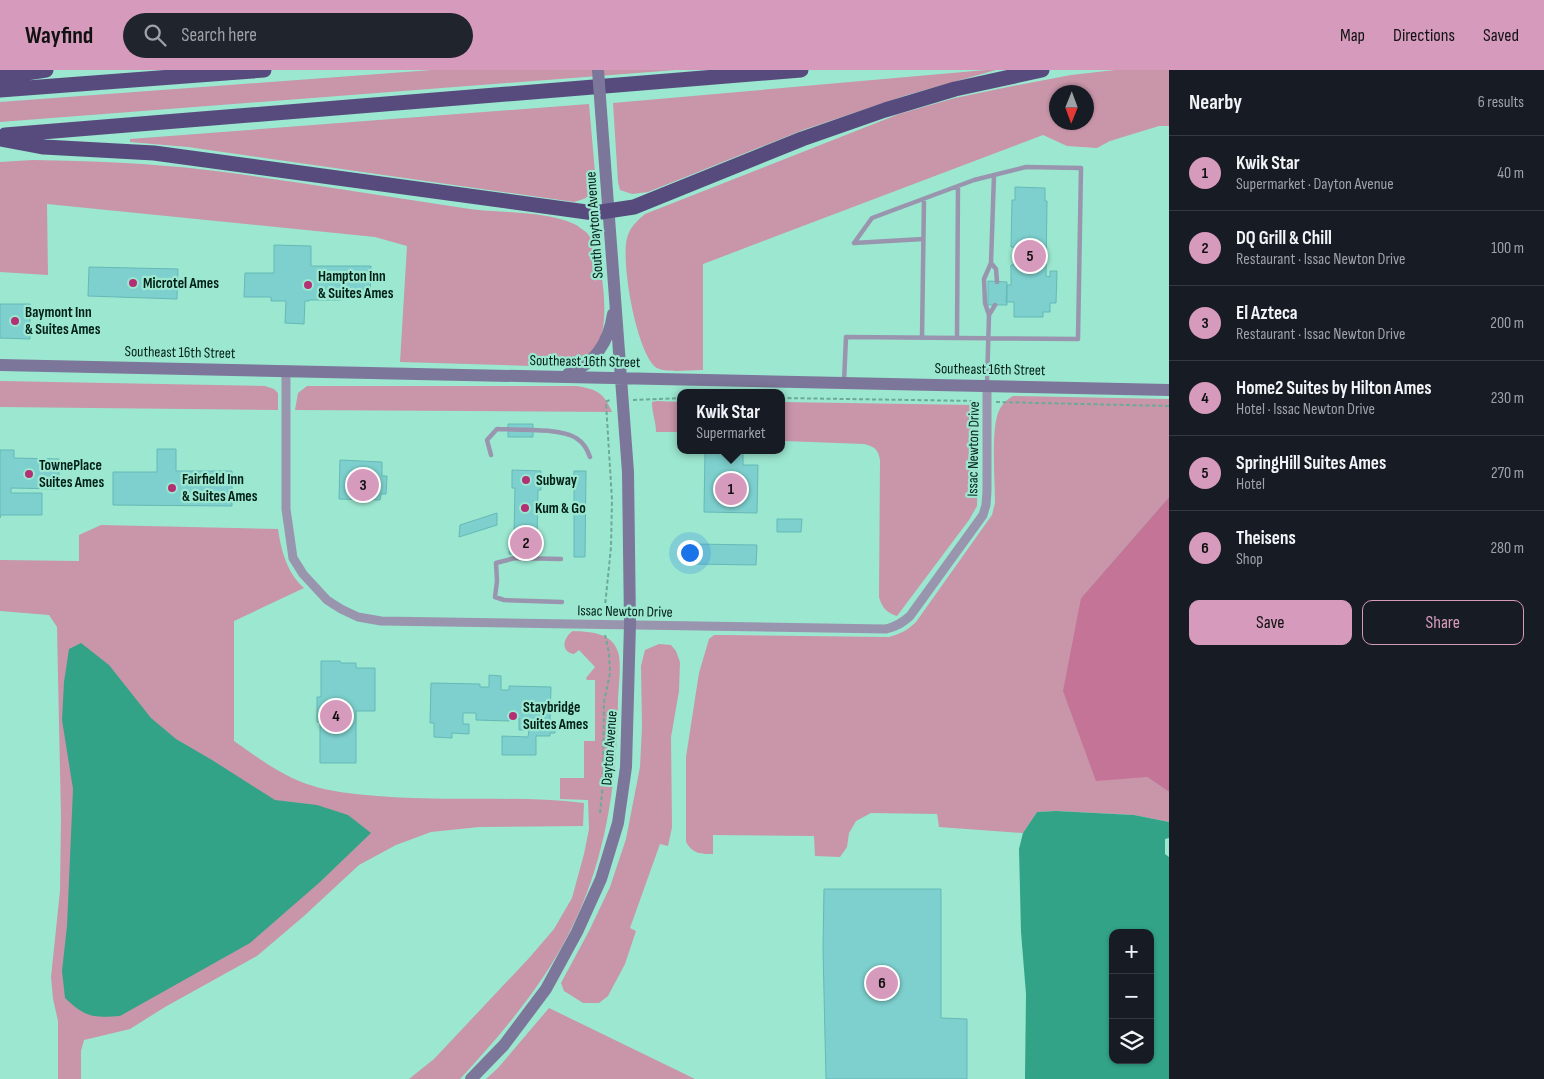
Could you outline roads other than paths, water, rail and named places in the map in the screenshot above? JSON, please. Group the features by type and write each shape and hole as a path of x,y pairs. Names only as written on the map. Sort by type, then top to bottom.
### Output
{"highway":[{"path":"0,77 46,70"},
{"path":"0,90 264,70"},
{"path":"0,135 801,70"},
{"path":"0,139 44,148 154,153 594,213 634,207 802,140 885,110 956,89 1042,70"}],"main road":[{"name":"South Dayton Avenue","path":"598,70 622,378"},
{"path":"558,376 580,370 596,356 607,337 616,296"},
{"name":"Southeast 16th Street","path":"0,365 1169,390"},
{"name":"Dayton Avenue","path":"471,1079 504,1045 546,989 577,932 601,879 618,823 626,767 630,624 628,472 622,378"}],"street":[{"name":"Issac Newton Drive","path":"286,370 286,509 289,541 293,558 302,574 327,600 358,617 382,621 886,629 902,624 910,616 983,515 987,491 988,385"}],"lane":[{"path":"844,382 846,338 1078,340 1081,168 1026,167 958,186 872,218 854,243 923,239"},
{"path":"988,385 989,315 984,303 984,279 991,263 994,175"},
{"path":"958,186 958,338"},
{"path":"922,338 924,199"},
{"path":"991,263 996,269 997,282"},
{"path":"989,315 995,305"},
{"path":"491,455 487,440 497,430 558,432 575,436 585,445 590,457"},
{"path":"562,559 515,558 496,563 497,581 495,597 504,600 562,602"}],"place":[{"name":"SpringHill Suites Ames","path":"1030,256"},
{"name":"Microtel Ames","path":"133,283"},
{"name":"Hampton Inn & Suites Ames","path":"308,285"},
{"name":"Baymont Inn & Suites Ames","path":"15,321"},
{"name":"TownePlace Suites Ames","path":"29,474"},
{"name":"Subway","path":"526,480"},
{"name":"El Azteca","path":"363,485"},
{"name":"Fairfield Inn & Suites Ames","path":"172,488"},
{"name":"Kwik Star","path":"731,489"},
{"name":"Kum & Go","path":"525,508"},
{"name":"DQ Grill & Chill","path":"526,543"},
{"name":"Home2 Suites by Hilton Ames","path":"336,716"},
{"name":"Staybridge Suites Ames","path":"513,716"},
{"name":"Theisens","path":"882,983"}]}
